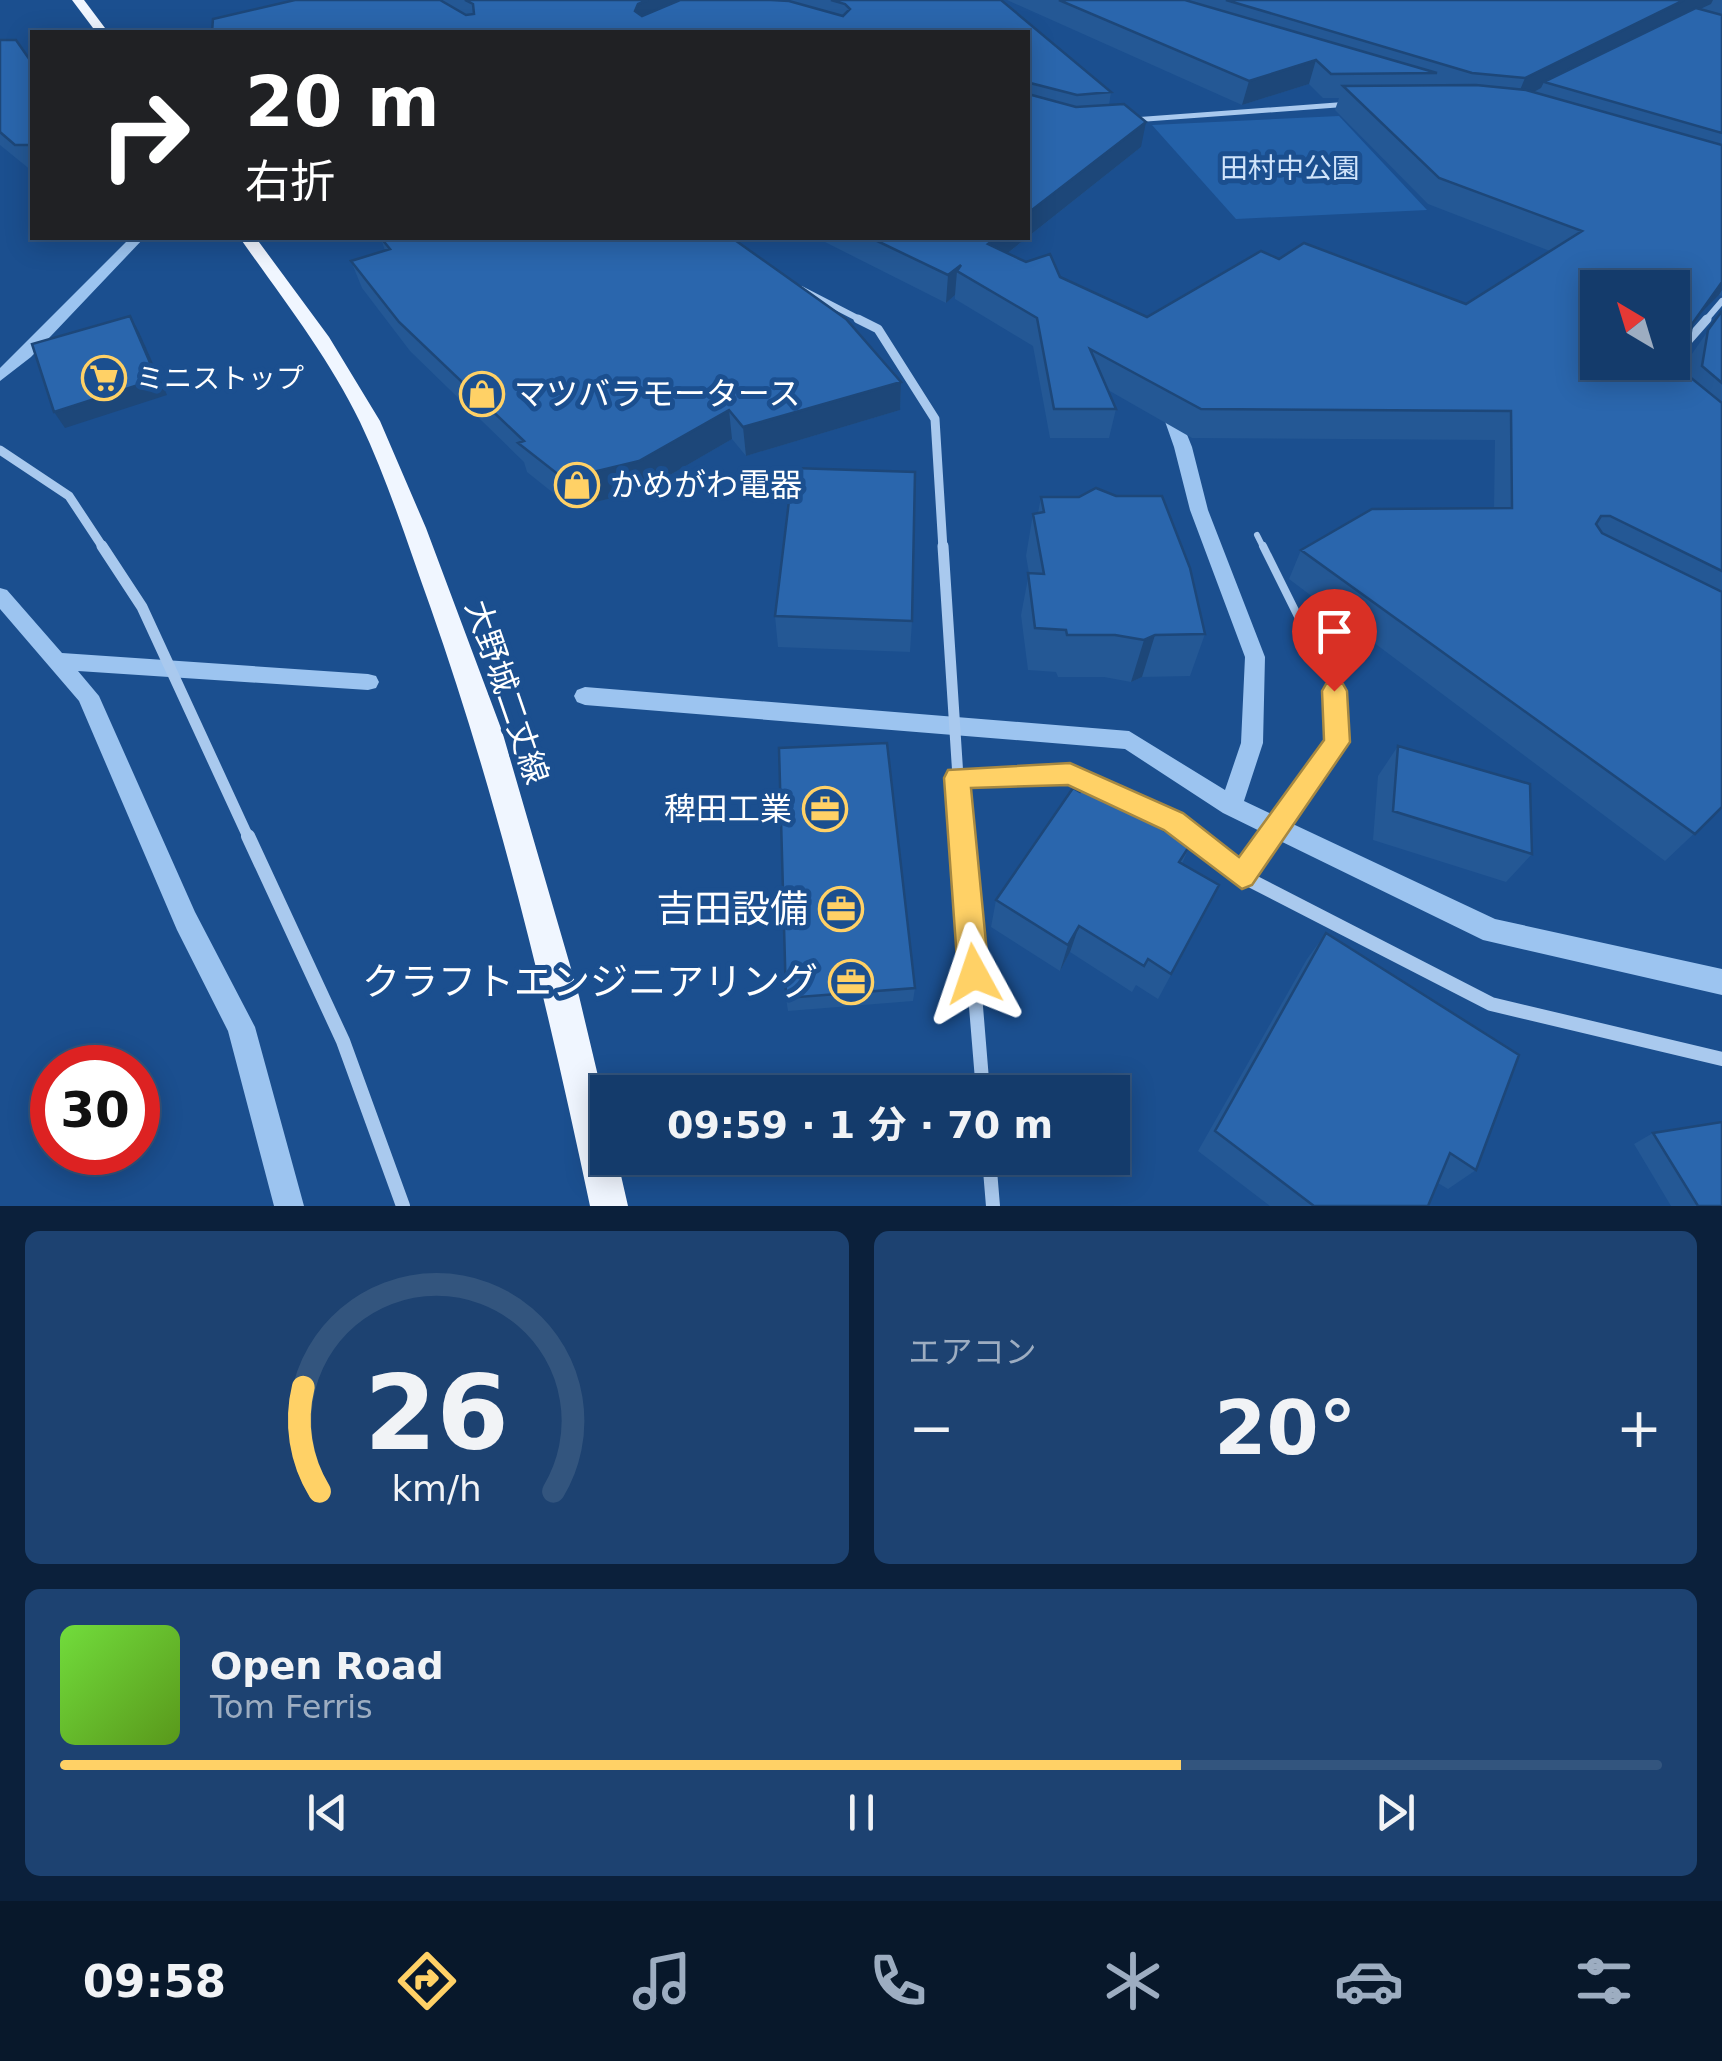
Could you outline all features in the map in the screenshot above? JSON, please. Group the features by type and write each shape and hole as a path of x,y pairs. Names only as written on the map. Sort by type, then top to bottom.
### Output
{"main road":[{"path":"78,0 100,30"},
{"name":"大野城二丈線","path":"249,240 319,337 370,422 414,528 488,731 562,996 609,1206"}],"street":[{"path":"1132,120 1369,104"},
{"path":"796,286 878,329 935,419 957,778 982,1075"},
{"path":"1690,337 1722,301"},
{"path":"0,450 69,496 142,606 343,1042 403,1206"},
{"path":"957,778 1070,774 1174,822 1242,876 1491,1004 1722,1059"},
{"path":"990,1175 993,1206"}],"lane":[{"path":"1242,876 1337,742 1334,691 1257,535"}],"green space":[{"name":"田村中公園","path":"1339,116 1427,210 1236,219 1152,125"}],"building":[{"path":"295,0 440,0 466,15 474,14 473,4 465,0 648,0 638,4 635,11 642,16 680,0 771,0 843,16 850,9 831,0 1001,0 1111,92 1077,95 1030,83 1030,30 212,30 213,19"},
{"path":"1059,0 1185,0 1437,73 1331,74 1316,60 1249,81"},
{"path":"1226,0 1684,0 1525,78 1472,73"},
{"path":"1696,8 1722,15 1722,133 1544,82"},
{"path":"0,40 16,40 30,60 30,145 15,145 0,132"},
{"path":"1476,85 1526,90 1722,145 1722,282 1692,324 1690,338 1690,270 1580,270 1580,380 1690,377 1722,403 1722,571 1610,516 1601,516 1596,524 1602,533 1722,592 1722,807 1695,834 1301,550 1372,509 1512,508 1511,411 1201,409 1090,349 1116,409 1054,409 1037,318 957,271 961,265 948,275 875,240 993,240 988,244 1026,262 1050,254 1060,277 1147,317 1261,251 1279,259 1304,243 1466,304 1582,231 1439,178 1343,86"},
{"path":"1030,95 1076,107 1124,104 1146,122 1030,211"},
{"path":"383,240 735,240 846,319 901,382 743,427 729,410 639,461 564,479 518,443 524,441 399,322 351,261 390,249"},
{"path":"1722,311 1722,383 1702,366 1708,330"},
{"name":"ミニストップ","path":"130,316 157,379 54,412 32,344"},
{"path":"793,468 915,472 912,621 775,616"},
{"path":"1096,488 1116,496 1162,496 1190,568 1205,634 1155,635 1144,640 1115,635 1067,635 1066,630 1035,628 1028,573 1044,574 1033,514 1044,512 1041,497 1079,497"},
{"path":"887,743 915,988 786,998 779,748"},
{"path":"1398,746 1530,784 1532,854 1393,811"},
{"path":"1085,786 1190,845 1179,862 1219,885 1171,974 1148,959 1144,966 1079,926 1068,945 996,900 1073,788 1080,792"},
{"path":"1326,933 1519,1055 1476,1170 1450,1153 1428,1206 1314,1206 1215,1131"},
{"path":"1722,1122 1722,1206 1698,1206 1653,1133"}],"waterway":[{"path":"0,376 135,240"},
{"path":"1168,407 1199,510 1255,657 1252,743 1231,806"},
{"path":"0,595 56,661"},
{"path":"56,661 368,682"},
{"path":"56,661 88,696 186,921 241,1027 289,1206"},
{"path":"585,696 1129,740 1231,806"},
{"path":"1231,806 1492,931 1722,982"}],"place":[{"name":"ミニストップ","path":"104,378"},
{"name":"マツバラモータース","path":"482,394"},
{"name":"かめがわ電器","path":"577,485"},
{"name":"稗田工業","path":"825,809"},
{"name":"吉田設備","path":"841,909"},
{"name":"クラフトエンジニアリング","path":"851,982"}],"route":[{"path":"974,974 957,778 1070,774 1174,822 1242,876 1337,742 1334,691"}]}
